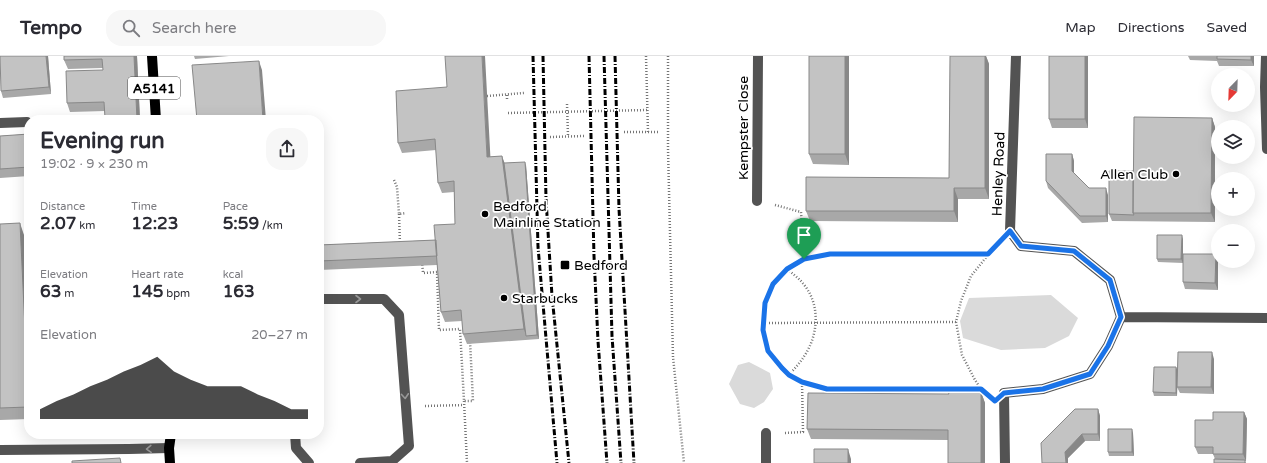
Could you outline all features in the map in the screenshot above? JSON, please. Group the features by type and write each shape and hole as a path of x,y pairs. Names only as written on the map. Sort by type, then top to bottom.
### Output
{"main road":[{"name":"A5141","path":"152,56 156,115"},
{"path":"170,439 170,463"}],"street":[{"name":"Kempster Close","path":"757,201 758,56"},
{"name":"Henley Road","path":"1016,56 1010,231 1021,246 1074,251 1110,280 1121,317"},
{"path":"1266,56 1267,149"},
{"path":"0,123 24,122"},
{"path":"324,299 384,299 399,315 409,446 392,462 360,463"},
{"path":"1005,463 1004,393 1043,389 1090,374 1108,346 1121,317 1267,318"},
{"path":"766,433 766,463"},
{"path":"295,439 296,448 309,463"},
{"path":"0,450 129,450 169,448"}],"path":[{"path":"646,56 648,132"},
{"path":"668,56 668,148 673,357 684,463"},
{"path":"487,96 524,93"},
{"path":"507,95 508,100"},
{"path":"567,104 568,136"},
{"path":"508,113 647,110"},
{"path":"624,132 658,132"},
{"path":"550,137 584,136"},
{"path":"394,180 397,187 401,250"},
{"path":"757,201 800,212 804,259"},
{"path":"399,214 406,214"},
{"path":"1004,393 995,401 981,389 962,355 956,322 961,300 971,276 988,254 1010,231"},
{"path":"981,389 827,389 802,382 789,375 768,351 763,330 763,323 765,303 773,284 787,269 804,259 830,254 988,254"},
{"path":"422,256 423,273 436,272 440,330 460,329 467,463"},
{"path":"787,269 805,286 815,306 816,323 814,338 803,358 789,375"},
{"path":"763,323 956,322"},
{"path":"464,401 473,401 470,339"},
{"path":"766,433 803,432 802,382"},
{"path":"406,407 464,405"}],"shaded area":[{"path":"1051,295 1078,318 1069,336 1045,348 1001,350 963,338 960,321 969,298"},
{"path":"749,362 770,373 773,389 764,402 754,408 740,404 729,384 738,365"}],"building":[{"path":"0,56 46,56 49,87 1,91"},
{"path":"64,56 134,56 137,115 105,115 104,102 67,103 66,71 103,70 102,59 64,60"},
{"name":"Bedford Mainline Station","path":"445,56 482,56 487,157 502,156 524,329 463,334 461,310 441,312 434,225 455,224 454,181 438,183 435,139 398,143 396,91 447,87"},
{"path":"809,56 845,56 845,154 809,154"},
{"path":"950,56 985,56 985,188 954,188 954,211 806,211 806,177 949,178"},
{"path":"1049,56 1085,56 1085,119 1049,119"},
{"path":"1217,56 1251,56 1251,60 1217,59"},
{"path":"259,61 263,115 197,115 192,65"},
{"name":"Allen Club","path":"1134,117 1212,118 1211,213 1133,213"},
{"path":"24,134 24,167 0,169 0,136"},
{"path":"1046,154 1072,154 1072,171 1089,188 1106,188 1106,216 1080,216 1046,181"},
{"path":"525,162 537,335 526,336 504,163"},
{"path":"1109,171 1133,171 1134,215 1109,214"},
{"path":"20,223 24,308 24,407 0,408 0,224"},
{"path":"1157,235 1182,235 1181,259 1157,259"},
{"path":"436,240 437,256 324,261 324,245"},
{"path":"1183,254 1211,254 1211,268 1216,268 1215,283 1183,282"},
{"path":"1178,352 1212,352 1211,387 1177,387"},
{"path":"1154,367 1176,367 1176,393 1153,392"},
{"path":"948,392 981,392 981,463 948,463 948,430 807,429 808,393 949,394"},
{"path":"1075,409 1098,409 1098,434 1082,434 1065,452 1066,463 1042,463 1041,443"},
{"path":"1213,412 1244,412 1243,454 1213,454 1213,447 1195,447 1195,420 1213,420"},
{"path":"1108,429 1132,429 1132,452 1108,452"},
{"path":"814,449 848,449 848,463 814,463"},
{"path":"120,458 121,463 72,463 72,461"},
{"path":"1214,459 1245,460 1245,463 1214,463"}],"railway":[{"path":"533,56 538,247 557,463"},
{"path":"543,56 546,199 552,296 569,463"},
{"path":"589,56 594,256 598,341 607,463"},
{"path":"604,56 612,336 621,463"},
{"path":"615,56 619,209 634,463"}],"place":[{"name":"Allen Club","path":"1176,174"},
{"name":"Bedford Mainline Station","path":"485,214"},
{"name":"Bedford","path":"565,265"},
{"name":"Starbucks","path":"504,298"}],"route":[{"path":"1010,231 1021,246 1074,251 1110,280 1121,317 1108,346 1090,374 1043,389 1004,393 995,401 981,389 827,389 802,382 789,375 768,351 763,330 765,303 773,284 787,269 804,259 830,254 988,254 1010,231"}]}
